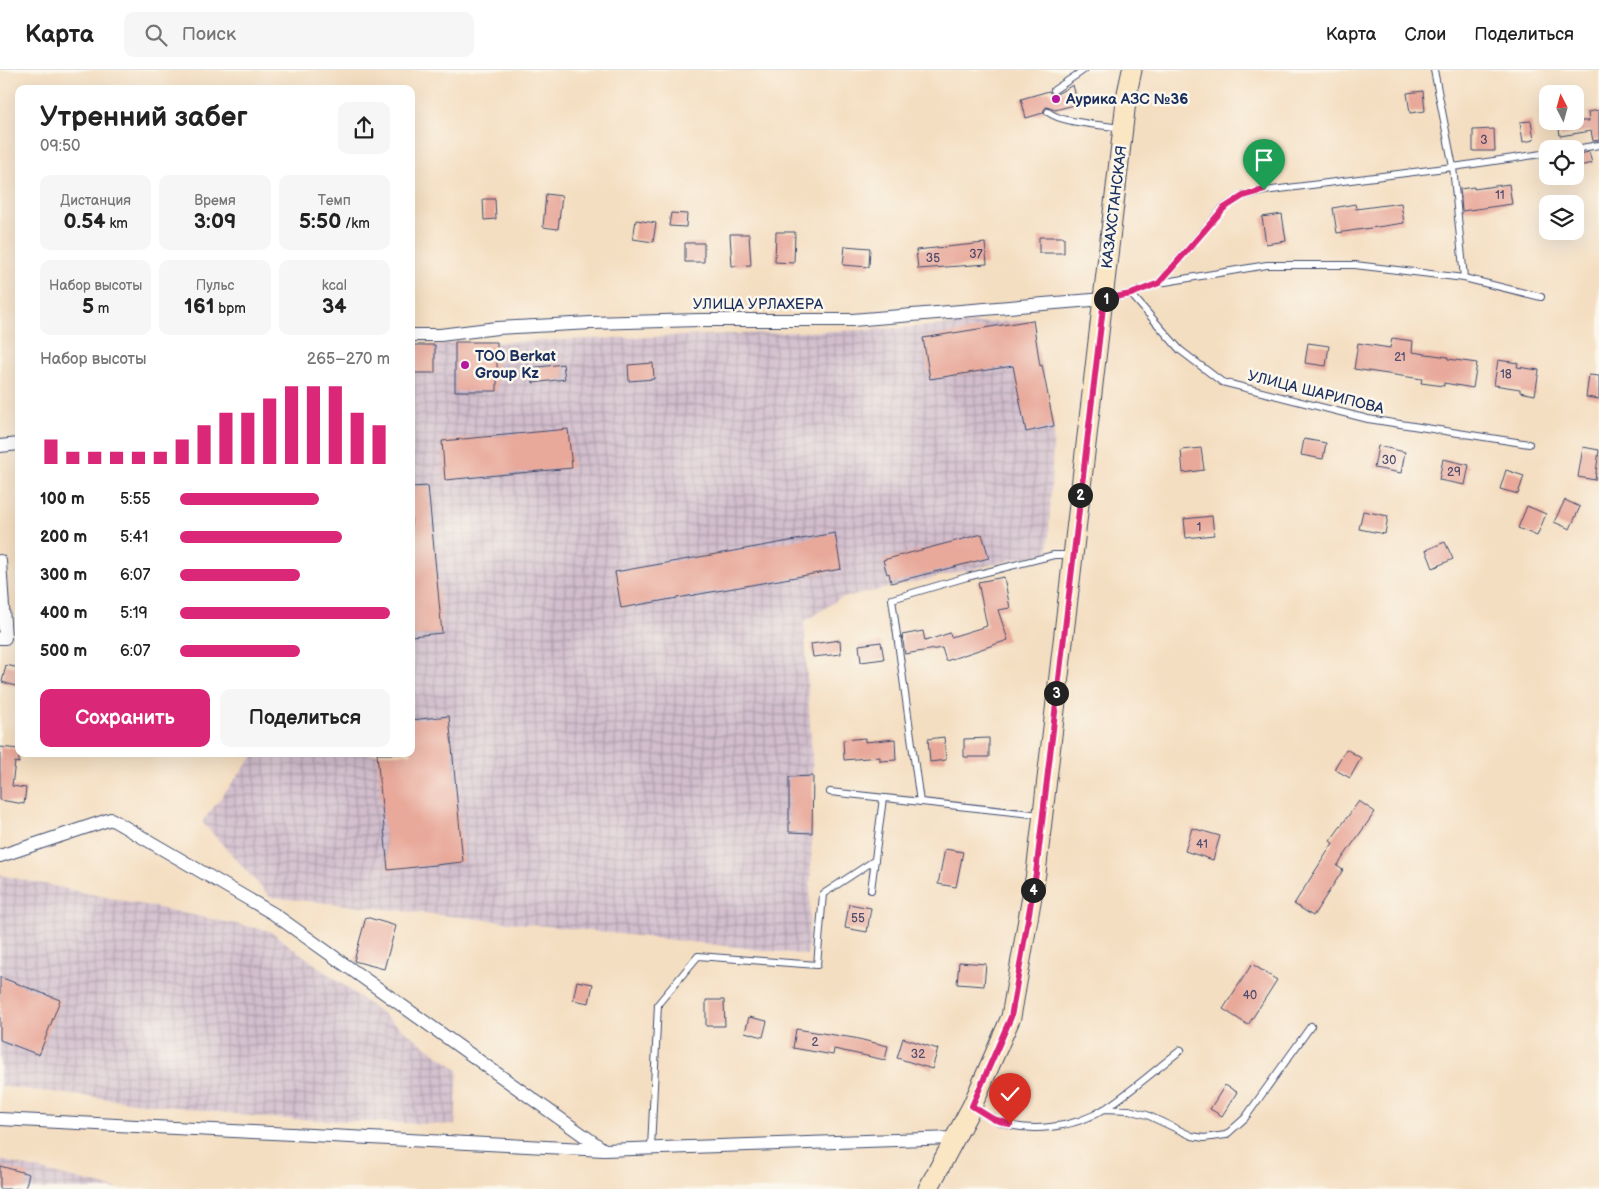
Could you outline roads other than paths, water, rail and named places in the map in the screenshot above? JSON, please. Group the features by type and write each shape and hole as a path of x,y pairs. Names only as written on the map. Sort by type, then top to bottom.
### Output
{"main road":[{"name":"КАЗАХСТАНСКАЯ","path":"928,1189 972,1106 1011,1017 1036,873 1127,93 1132,70"}],"street":[{"name":"УЛИЦА УРЛАХЕРА","path":"415,335 440,335 497,328 591,323 699,320 852,320 1104,299"},
{"path":"0,446 15,444"},
{"path":"0,561 5,638 0,638"},
{"path":"0,856 112,819 274,914 604,1150"},
{"path":"0,1119 604,1150 954,1138"}],"lane":[{"path":"1054,90 1084,70"},
{"path":"1434,70 1452,167 1464,278"},
{"path":"1048,112 1053,116 1074,121 1123,128"},
{"path":"1584,148 1599,145"},
{"path":"1159,283 1224,208 1243,196 1264,190 1539,154"},
{"path":"1104,299 1131,294 1159,283 1268,265 1355,265 1464,278 1541,297"},
{"name":"УЛИЦА ШАРИПОВА","path":"1131,294 1180,350 1222,382 1368,419 1529,444"},
{"path":"920,802 892,599 967,577 1054,555 1073,555"},
{"path":"830,792 1042,815"},
{"path":"871,890 883,798"},
{"path":"651,1148 658,1004 698,956 817,964 823,894 875,860"},
{"path":"1104,1109 1129,1110 1147,1115 1192,1136 1204,1138 1226,1135 1245,1118 1310,1026"},
{"path":"972,1106 993,1119 1010,1124 1033,1128 1068,1125 1104,1109 1181,1050"}],"place":[{"name":"Аурика АЗС №36","path":"1056,99"},
{"name":"ТОО Berkat Group Kz","path":"465,365"}]}
